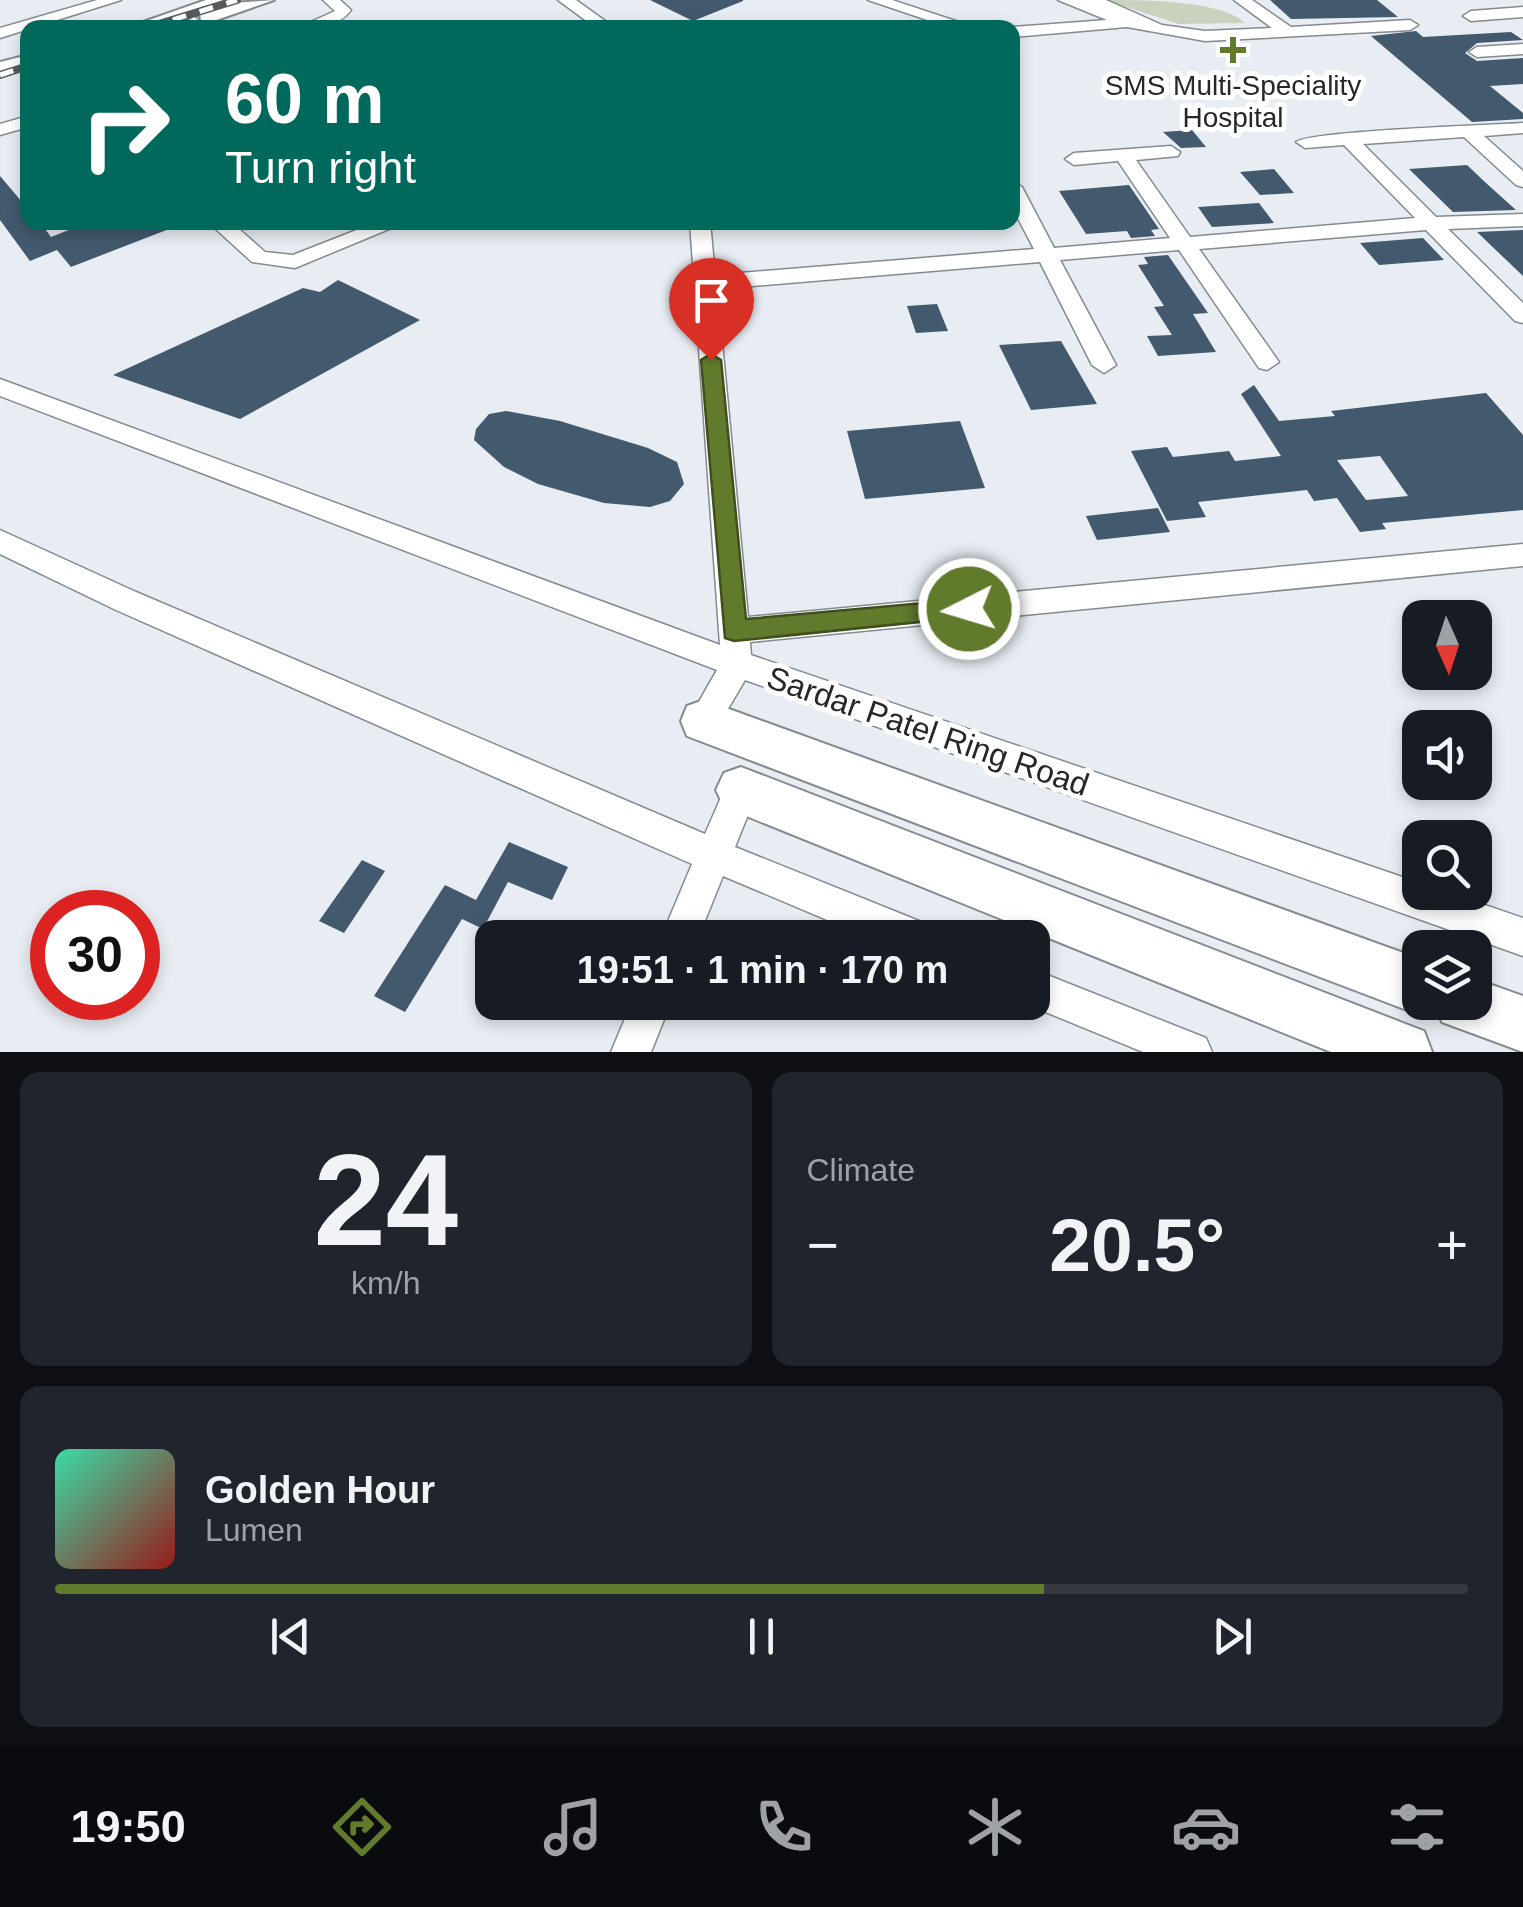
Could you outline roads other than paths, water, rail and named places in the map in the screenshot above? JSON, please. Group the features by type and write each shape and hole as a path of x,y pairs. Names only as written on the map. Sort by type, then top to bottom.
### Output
{"highway":[{"name":"Sardar Patel Ring Road","path":"704,721 1402,980"},
{"path":"742,790 1403,1052"},
{"path":"1492,1013 1523,1025"}],"main road":[{"path":"162,20 226,0"},
{"path":"208,20 264,0"}],"street":[{"path":"33,20 71,5 114,0"},
{"path":"325,20 343,10 332,0"},
{"path":"566,0 596,20"},
{"path":"876,0 942,20"},
{"path":"1066,0 1128,23 1204,36 1410,26"},
{"path":"1092,0 1141,18 1158,29"},
{"path":"1242,0 1288,32"},
{"path":"1471,16 1523,12"},
{"path":"1020,31 1128,23"},
{"path":"1478,52 1523,50"},
{"path":"1305,142 1523,128"},
{"path":"1469,132 1523,181"},
{"path":"1347,138 1523,316"},
{"path":"1074,158 1171,152"},
{"path":"1123,156 1266,362"},
{"path":"1020,202 1104,365"},
{"path":"704,283 1523,220"},
{"path":"227,230 259,258 296,262 376,230"},
{"path":"701,230 737,665 704,721"},
{"name":"Sardar Patel Ring Road","path":"0,387 737,665 1523,938"},
{"path":"0,541 126,601 713,856 871,920"},
{"path":"734,631 1523,555"},
{"path":"686,920 742,790"},
{"path":"1050,995 1192,1052"},
{"path":"631,1052 644,1020"}],"railway":[{"path":"172,20 237,0"},
{"path":"0,75 20,69"}],"place":[{"name":"SMS Multi-Speciality Hospital","path":"1233,50"}]}
